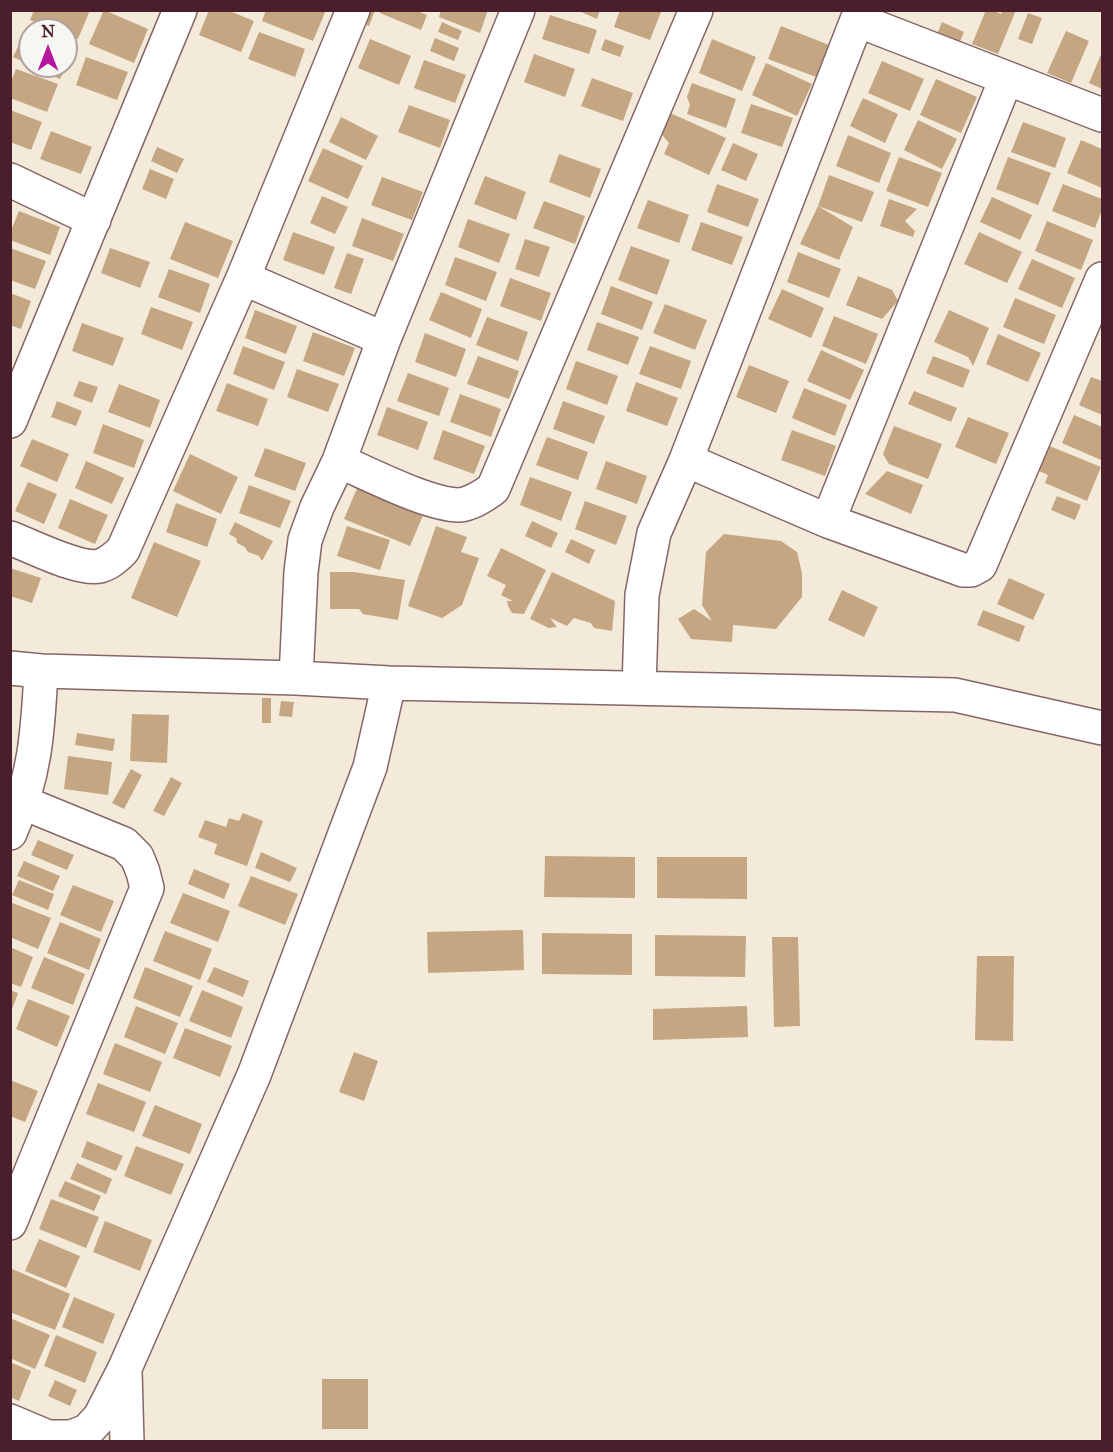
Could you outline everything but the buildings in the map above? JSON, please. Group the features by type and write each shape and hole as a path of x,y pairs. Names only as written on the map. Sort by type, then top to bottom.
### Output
{"street":[{"path":"10,421 180,10"},
{"path":"10,538 81,566 99,566 114,559 123,550 243,278 353,10"},
{"path":"296,678 301,572 305,540 317,507 339,461 384,339 518,10"},
{"path":"339,461 439,502 461,505 493,489 696,10"},
{"path":"639,687 642,596 654,533 686,460 857,20 1102,115"},
{"path":"828,520 1006,79"},
{"path":"10,180 94,220"},
{"path":"243,278 384,339"},
{"path":"686,460 828,520 963,570 971,570 980,565 1102,279"},
{"path":"10,833 24,803 39,727 26,669 389,683 955,695 1102,728"},
{"path":"10,1421 48,1437 71,1437 87,1431 100,1417 125,1368 254,1075 370,767 389,683"},
{"path":"10,1222 147,888 137,858 124,844 24,803"},
{"path":"125,1368 127,1442"}]}
